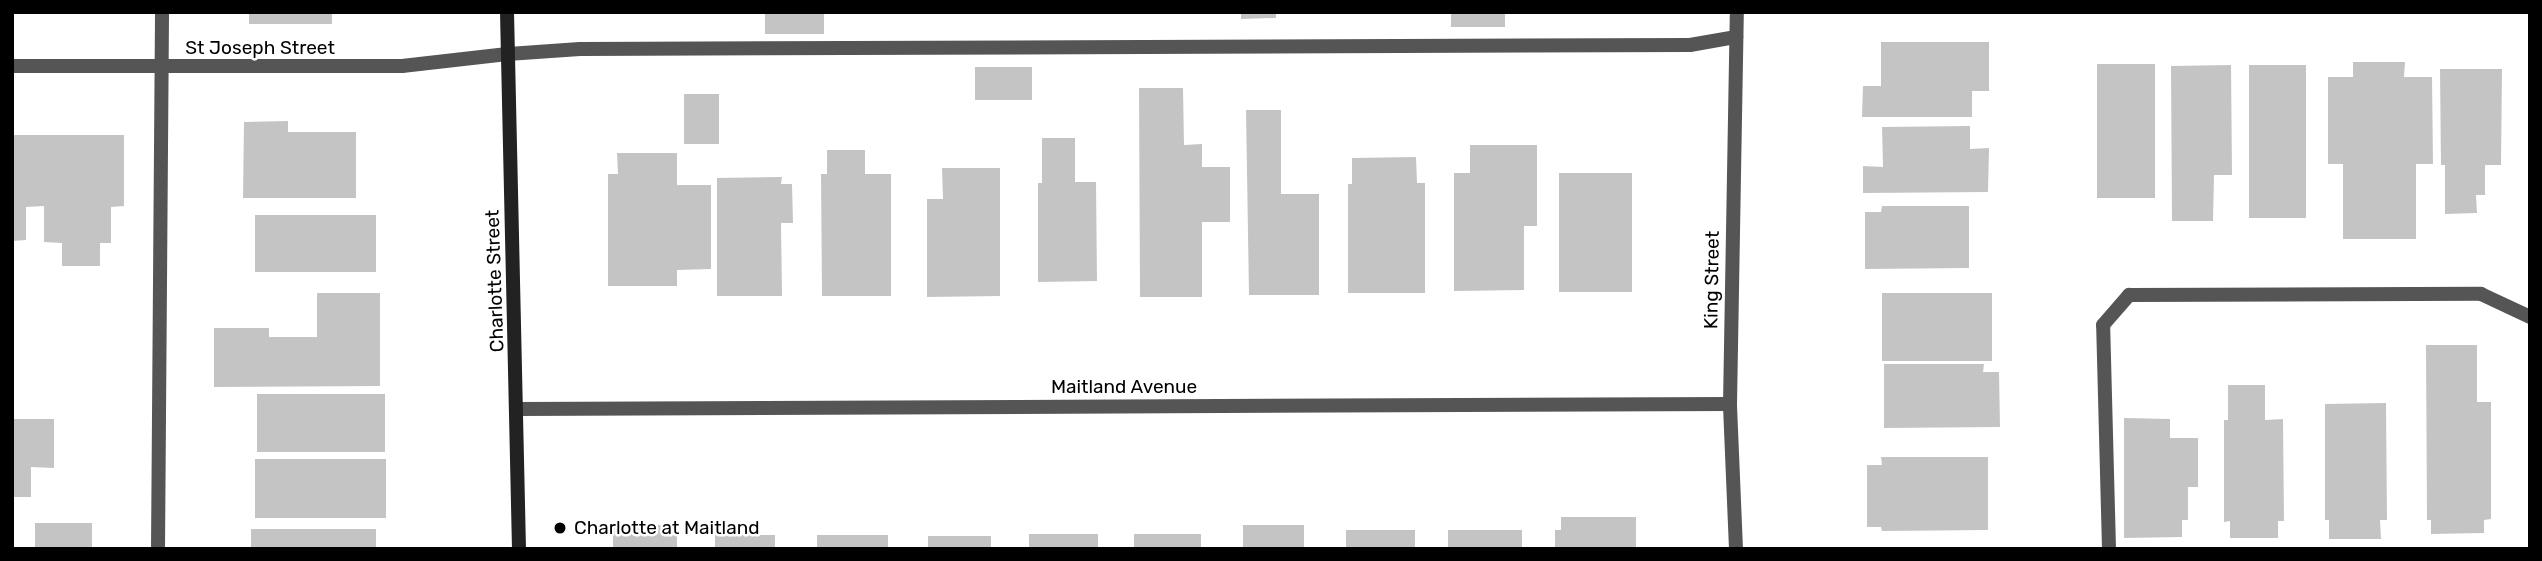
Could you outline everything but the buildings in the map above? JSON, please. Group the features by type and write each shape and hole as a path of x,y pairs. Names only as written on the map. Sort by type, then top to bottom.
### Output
{"main road":[{"name":"Charlotte Street","path":"507,12 518,409 519,549"}],"street":[{"path":"158,549 162,12"},
{"name":"King Street","path":"1736,549 1730,404 1737,12"},
{"name":"St Joseph Street","path":"12,66 402,66 507,54 594,49 1690,45 1736,37"},
{"path":"2109,549 2103,325 2130,295 2481,294 2530,317"},
{"name":"Maitland Avenue","path":"518,409 1730,404"}],"place":[{"name":"Charlotte at Maitland","path":"560,528"}]}
